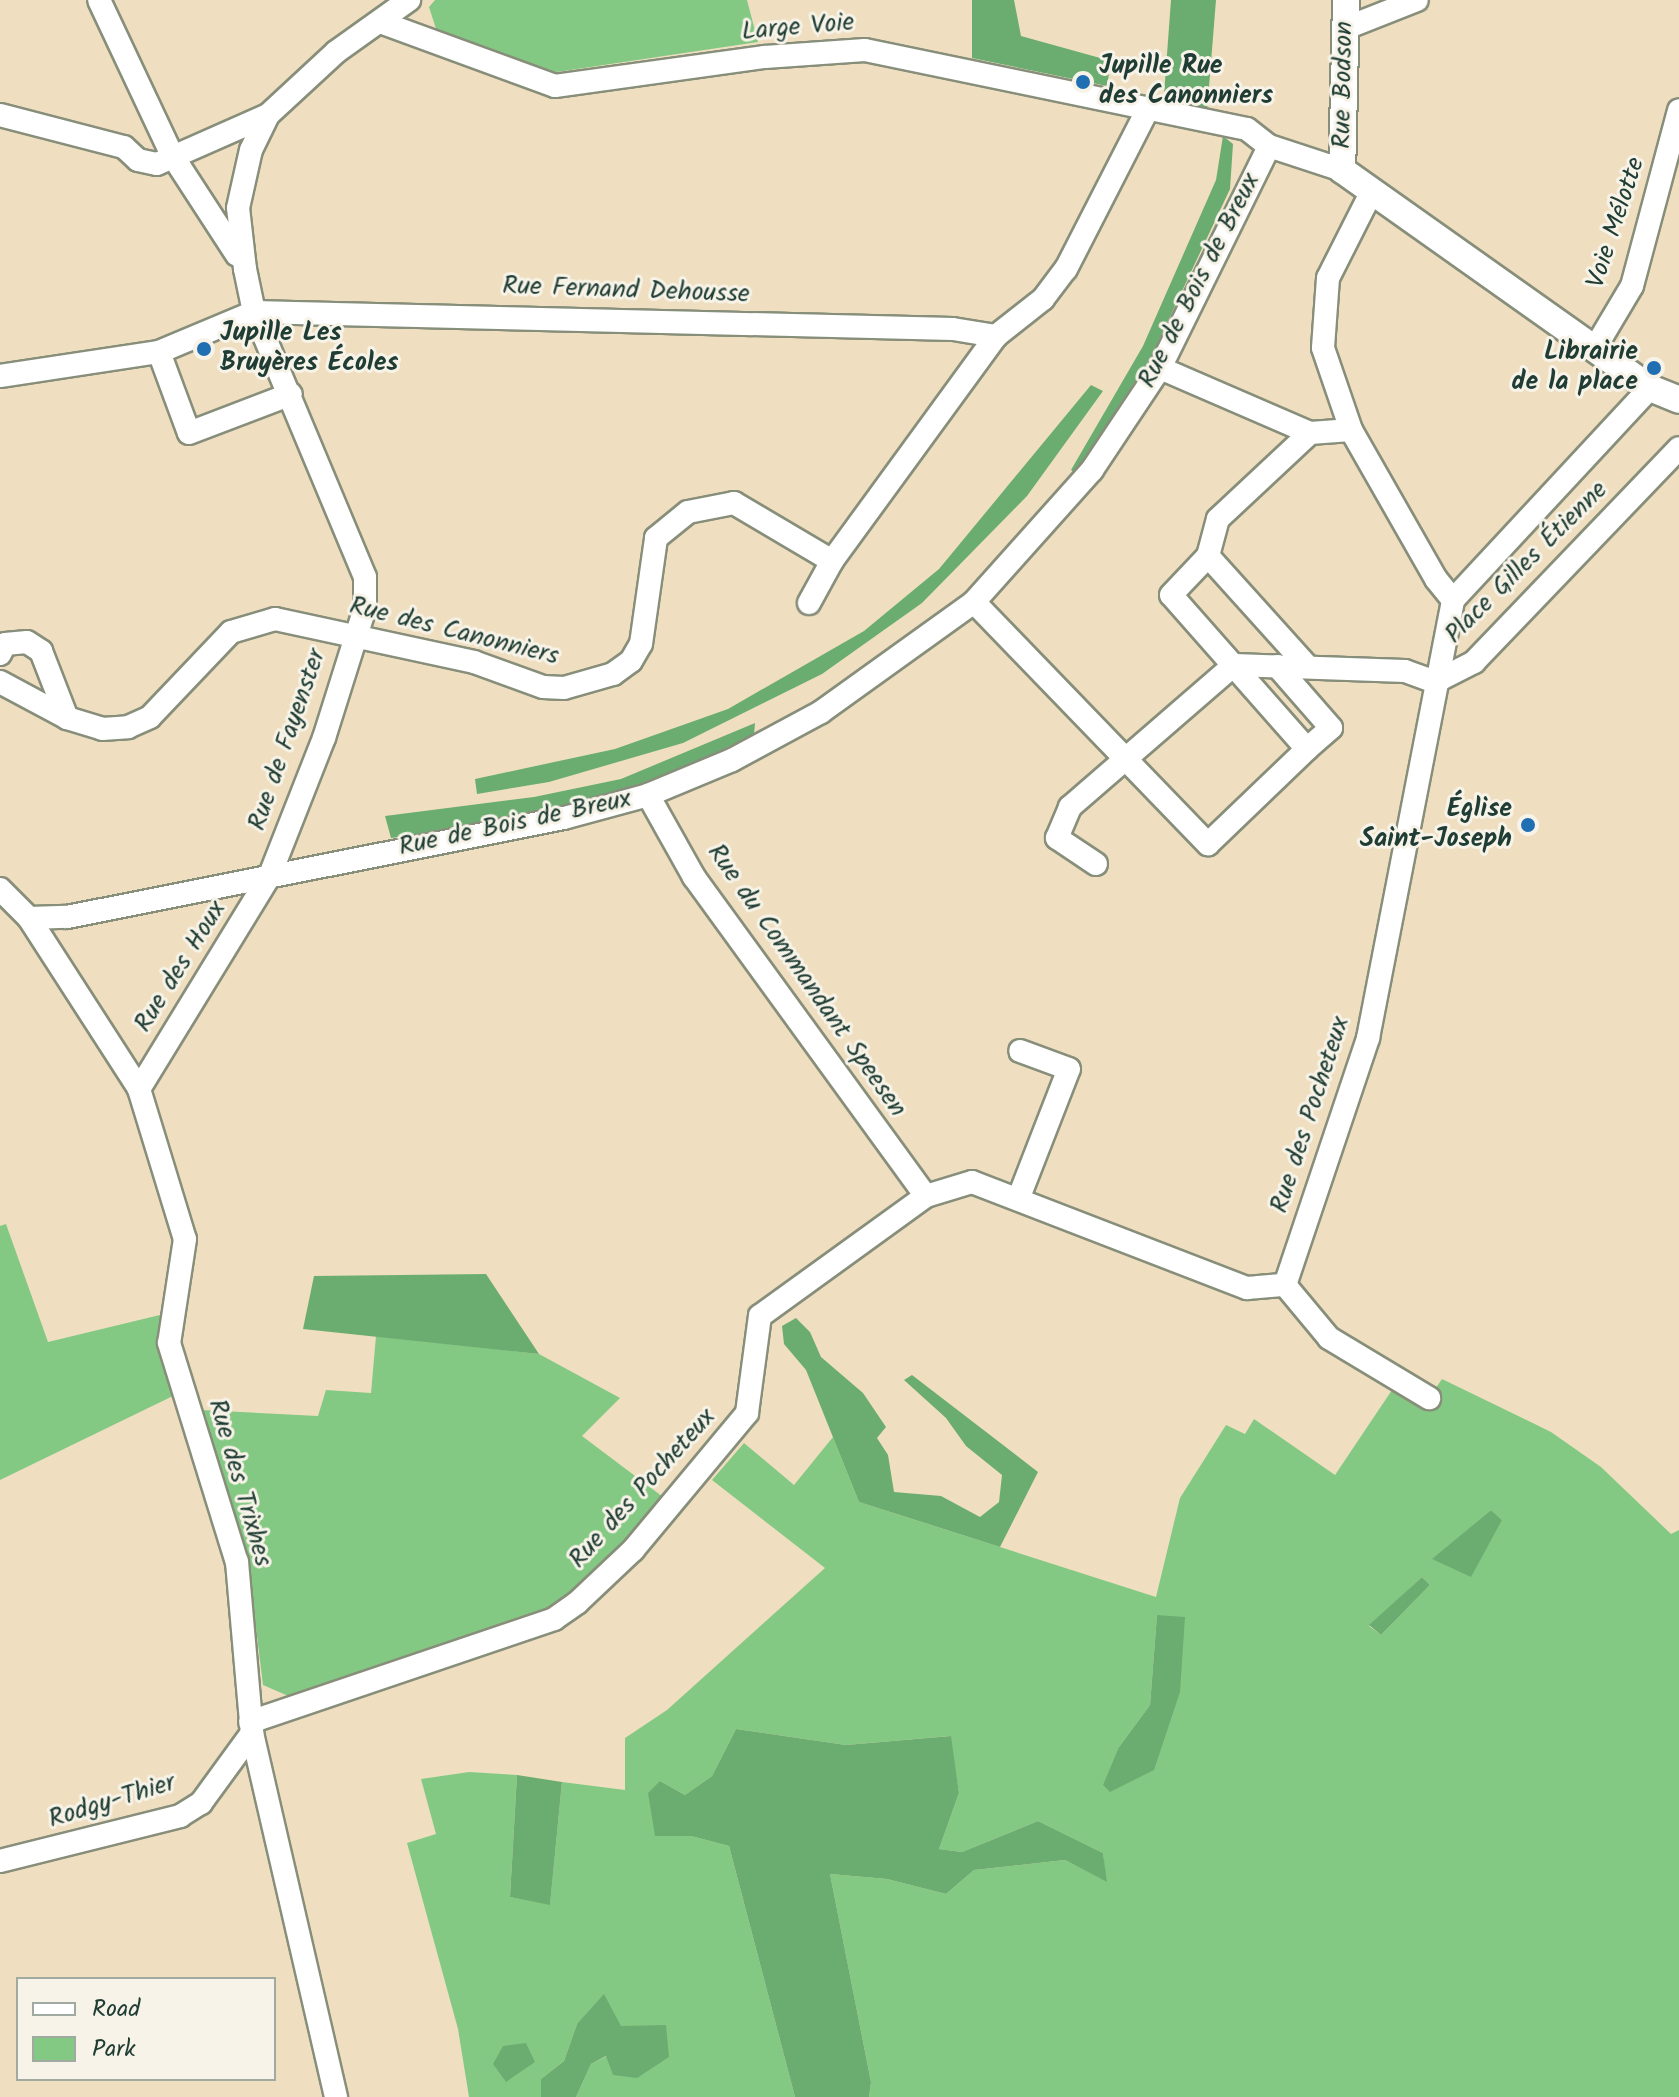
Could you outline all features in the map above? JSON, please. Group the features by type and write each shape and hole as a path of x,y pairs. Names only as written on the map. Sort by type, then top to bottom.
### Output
{"street":[{"path":"99,0 172,155 245,269"},
{"path":"0,115 124,147 138,160 157,164 268,115 336,52 409,0"},
{"name":"Rue Bodson","path":"1342,170 1346,0"},
{"path":"1346,28 1417,0"},
{"name":"Large Voie","path":"380,22 555,86 765,57 865,50 1247,129 1269,146 1342,170"},
{"path":"809,603 832,561 996,336 1043,299 1066,269 1148,109"},
{"name":"Voie Mélotte","path":"1595,348 1632,286 1679,110"},
{"name":"Rue de Fayenster","path":"268,115 251,150 238,208 254,312 291,394 365,577 365,608 324,738 270,875"},
{"name":"Rue de Bois de Breux","path":"29,918 67,917 564,818 648,795 732,760 821,712 974,602 1092,470 1160,368 1269,146"},
{"path":"1342,170 1650,388 1679,400"},
{"path":"1372,191 1328,278 1323,348 1351,430 1436,579 1453,600"},
{"path":"0,376 159,352 254,312"},
{"name":"Rue Fernand Dehousse","path":"254,312 937,329 996,336"},
{"path":"159,352 189,433 291,394"},
{"path":"1160,368 1310,433 1351,430"},
{"name":"Place Gilles Étienne","path":"1435,682 1453,600 1650,388"},
{"path":"1307,749 1171,595 1208,556 1218,519 1310,433"},
{"name":"Place Gilles Étienne","path":"1435,682 1474,662 1679,448"},
{"name":"Rue des Canonniers","path":"0,682 67,718 102,729 128,727 150,717 231,632 275,619 354,635 564,688 613,674 631,661 641,644 656,538 688,512 734,503 832,561"},
{"path":"1208,556 1308,667"},
{"path":"974,602 1208,844 1331,728 1277,666"},
{"path":"0,654 5,644 27,642 41,651 67,718"},
{"path":"1096,864 1057,838 1070,807 1234,665 1405,671 1435,682"},
{"name":"Rue des Pocheteux","path":"251,1727 554,1619 578,1602 633,1550 747,1413 760,1316 926,1196 972,1182 1019,1197 1247,1288 1285,1285 1368,1038 1419,794 1435,682"},
{"name":"Rue du Commandant Speesen","path":"648,795 694,877 926,1196"},
{"name":"Rue des Houx","path":"139,1089 270,875"},
{"path":"0,889 29,918"},
{"name":"Rue des Trixhes","path":"29,918 139,1089 185,1239 169,1343 237,1562 251,1727 336,2097"},
{"path":"1019,1197 1069,1069 1020,1051"},
{"path":"1285,1285 1329,1338 1429,1398"},
{"name":"Rodgy-Thier","path":"0,1861 180,1816 201,1803 251,1727"}],"green space":[{"path":"435,0 747,0 758,42 557,72 534,69 437,32 429,7"},
{"path":"972,0 1014,0 1021,36 1111,61 1107,86 972,58"},
{"path":"1171,0 1216,0 1207,112 1164,95"},
{"path":"1223,136 1233,144 1230,189 1151,357 1075,473 1071,470 1143,346 1216,180"},
{"path":"1091,385 1103,391 1027,496 922,603 822,674 683,743 549,782 477,794 475,779 615,749 728,709 864,631 939,569"},
{"path":"755,723 754,735 633,791 480,826 391,838 385,816 534,797 621,779"},
{"path":"6,1224 48,1342 164,1314 175,1395 0,1480 0,1226"},
{"path":"486,1274 539,1354 303,1329 314,1276"},
{"path":"796,1318 810,1332 821,1357 863,1393 886,1427 877,1438 888,1455 894,1492 941,1496 980,1517 999,1502 1002,1475 966,1446 946,1418 904,1380 912,1375 1038,1472 1000,1547 859,1502 806,1370 784,1344 782,1326"},
{"path":"376,1336 539,1354 620,1398 582,1436 667,1500 610,1561 549,1615 293,1698 263,1685 251,1587 233,1505 201,1410 318,1416 326,1390 371,1393"},
{"path":"1442,1379 1551,1432 1601,1467 1671,1534 1679,1530 1679,2097 869,2097 871,2082 830,1874 887,1879 946,1894 974,1870 1065,1860 1106,1881 1103,1853 1038,1821 962,1852 939,1849 959,1793 950,1736 846,1745 736,1729 712,1776 685,1795 660,1781 656,1836 691,1836 729,1846 795,2097 576,2097 591,2064 607,2056 621,2026 577,2024 564,2061 541,2079 541,2097 469,2097 458,2029 407,1843 436,1834 421,1779 469,1772 517,1775 510,1897 550,1904 562,1782 625,1790 625,1738 667,1710 825,1568 712,1480 744,1443 794,1485 833,1437 859,1502 1156,1597 1180,1498 1226,1425 1245,1434 1254,1419 1335,1475 1394,1387 1422,1408","holes":["1491,1510 1502,1520 1433,1560 1433,1559","1422,1577 1430,1585 1381,1635 1369,1626","1157,1615 1154,1769 1119,1747 1150,1705"]},
{"path":"1491,1510 1502,1520 1471,1577 1432,1559"},
{"path":"1422,1577 1430,1585 1381,1635 1369,1625"},
{"path":"1157,1615 1185,1617 1180,1692 1154,1770 1110,1792 1103,1785 1119,1747 1150,1705"},
{"path":"736,1729 846,1745 951,1736 959,1793 939,1849 962,1852 1038,1821 1103,1853 1107,1882 1065,1860 974,1870 946,1894 887,1879 830,1874 871,2082 869,2097 795,2097 729,1846 691,1836 655,1836 648,1793 660,1781 685,1795 712,1776"},
{"path":"517,1775 562,1782 550,1905 510,1897"},
{"path":"604,1994 621,2026 666,2025 669,2057 637,2078 613,2075 606,2056 591,2064 576,2097 541,2097 541,2079 564,2061 577,2024"},
{"path":"526,2043 535,2062 506,2082 493,2064 503,2046"}],"place":[{"name":"Jupille Rue des Canonniers","path":"1083,82"},
{"name":"Jupille Les Bruyères Écoles","path":"204,349"},
{"name":"Librairie de la place","path":"1654,368"},
{"name":"Église Saint-Joseph","path":"1528,825"}]}
